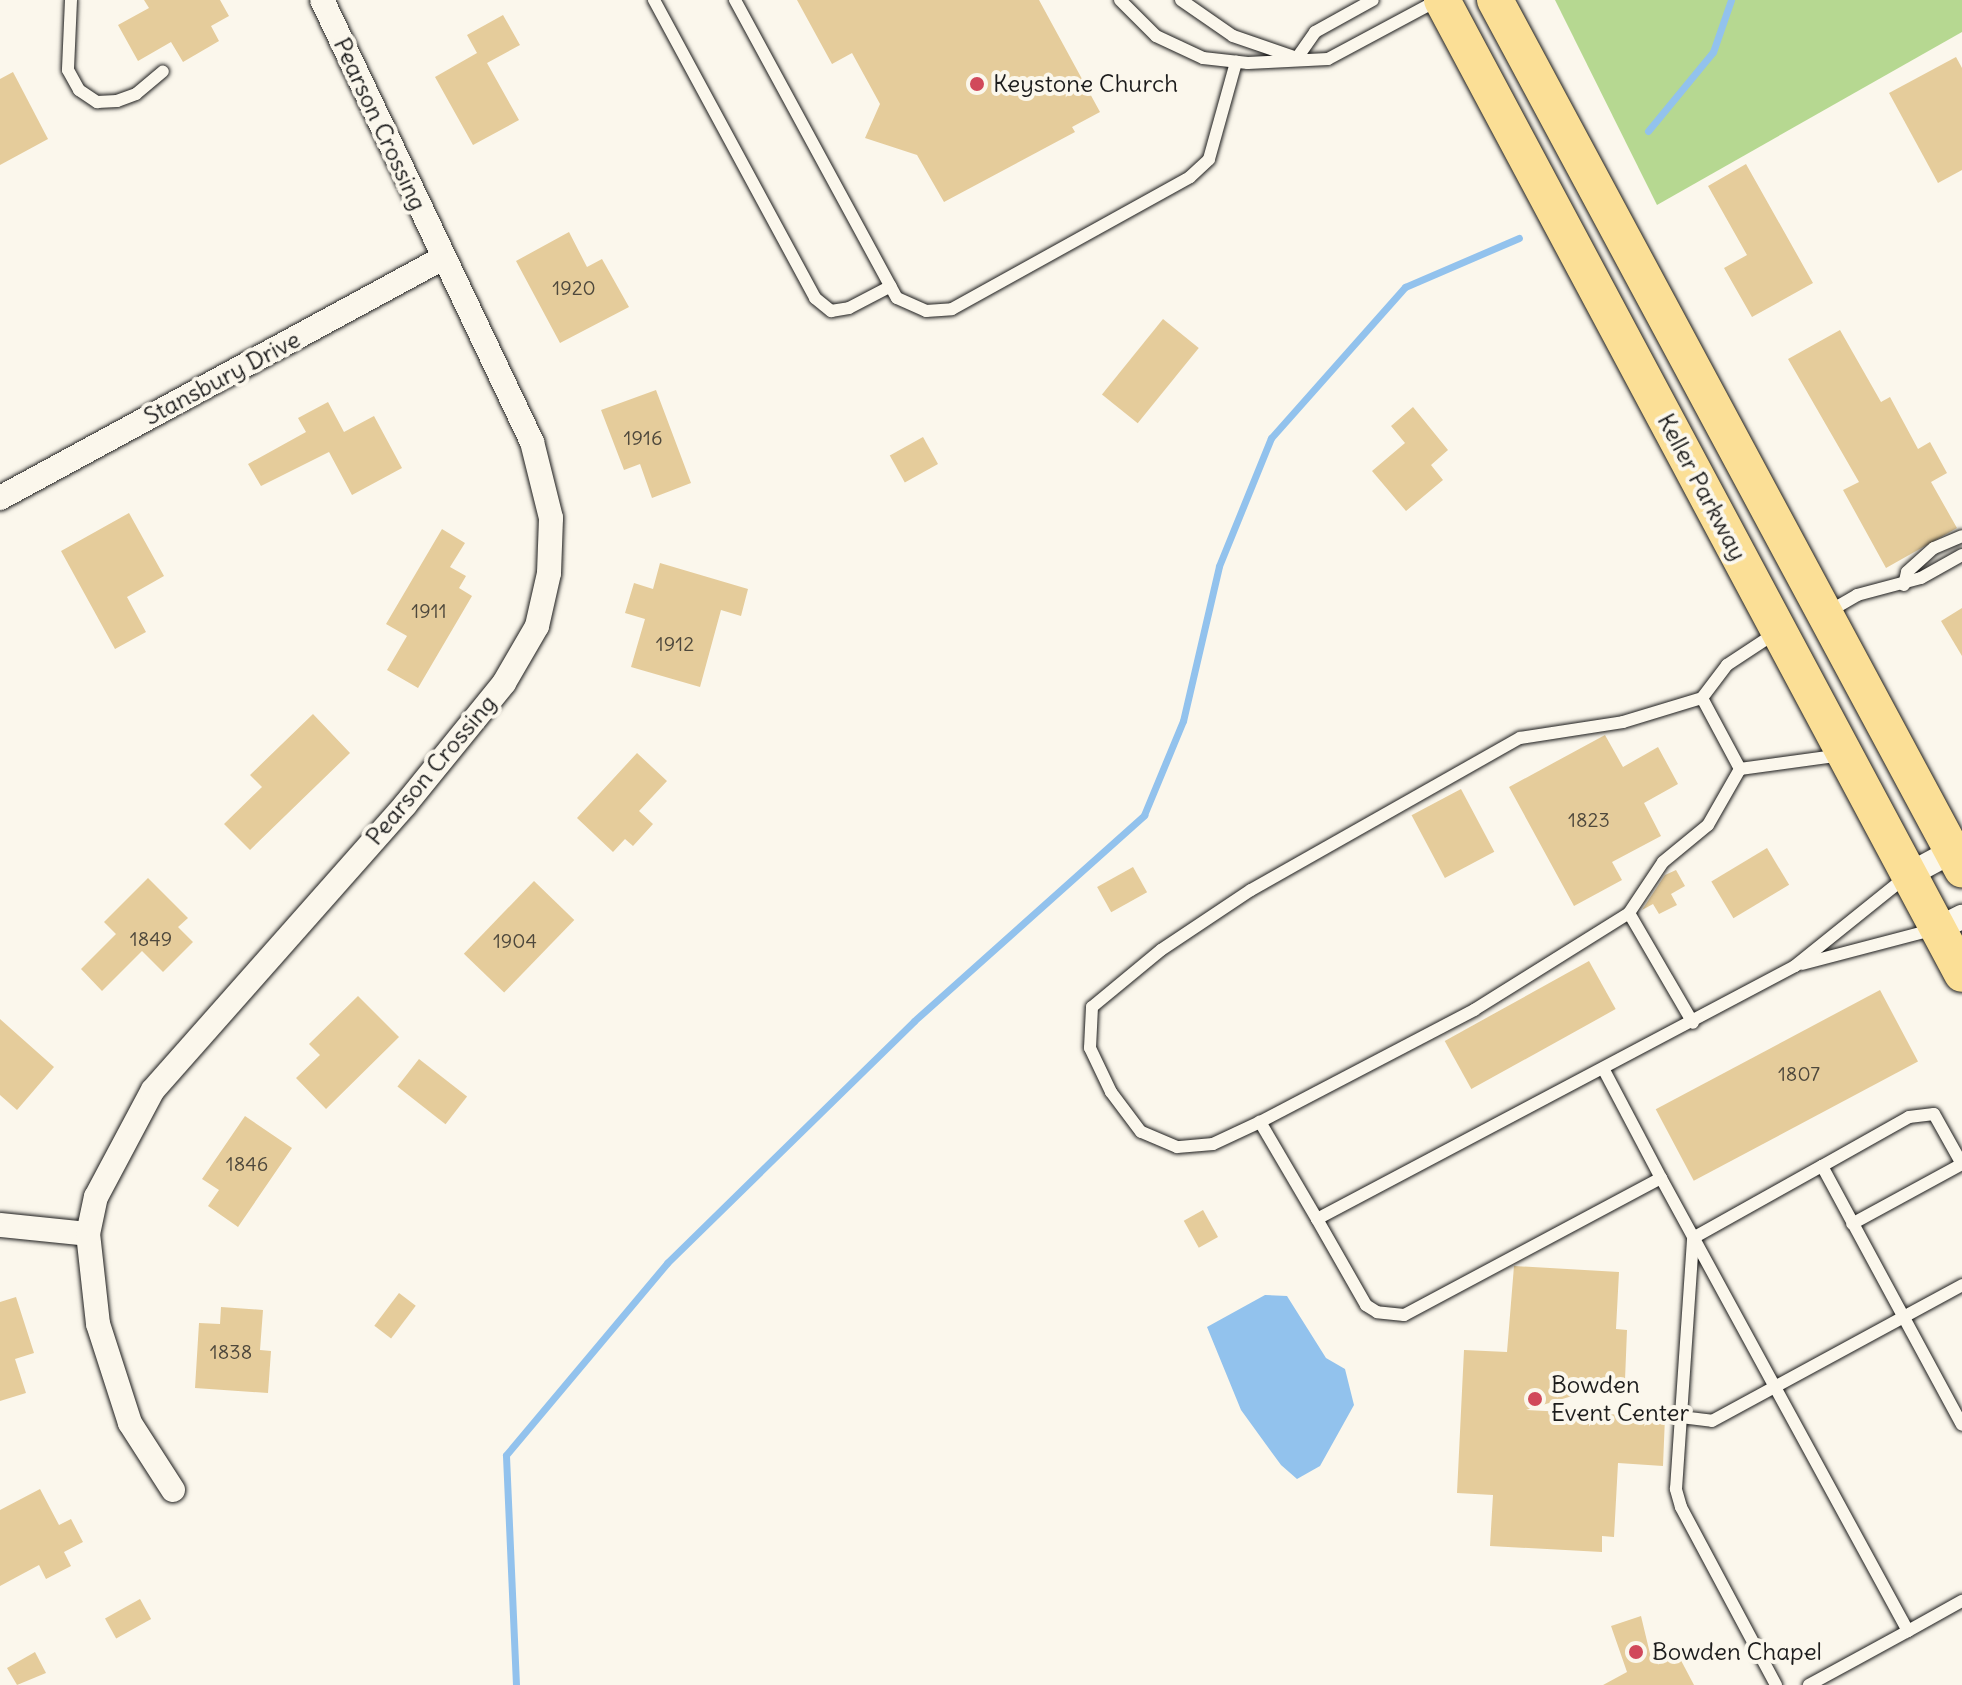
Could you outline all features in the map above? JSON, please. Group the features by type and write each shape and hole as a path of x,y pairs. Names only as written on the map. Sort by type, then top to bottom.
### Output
{"main road":[{"name":"Keller Parkway","path":"1440,0 1910,874 1950,923 1962,974"},
{"name":"Keller Parkway","path":"1495,0 1959,856"}],"street":[{"name":"Pearson Crossing","path":"173,1490 130,1423 98,1324 88,1234 96,1197 153,1090 405,805 504,683 537,626 549,573 551,518 532,442 322,0"},
{"name":"Stansbury Drive","path":"0,498 443,258"},
{"path":"1910,874 1959,856"},
{"path":"0,1225 88,1234"}],"lane":[{"path":"71,0 68,70 79,90 97,102 117,101 136,94 163,71"},
{"path":"654,0 815,298 831,311 849,308 891,286"},
{"path":"735,0 897,298 926,311 952,309 1190,177 1209,159 1236,62"},
{"path":"1120,0 1156,36 1203,58 1236,62 1328,59 1440,0"},
{"path":"1181,0 1233,36 1297,58"},
{"path":"1297,58 1315,32 1373,0"},
{"path":"1904,585 1907,572 1934,548 1962,536"},
{"path":"1825,613 1857,595 1904,585 1962,555"},
{"path":"1740,769 1708,825 1663,862 1629,913 1474,1010 1213,1144 1177,1147 1141,1132 1111,1092 1090,1048 1092,1007 1161,950 1251,890 1520,738 1623,722 1702,698 1727,665 1779,630"},
{"path":"1702,698 1740,769"},
{"path":"1740,769 1845,754"},
{"path":"1317,1219 1563,1085 1604,1070 1795,966 1910,874"},
{"path":"1629,913 1693,1023"},
{"path":"1795,966 1950,923"},
{"path":"1604,1070 1908,1631"},
{"path":"1693,1238 1909,1117 1934,1114 1962,1164 1852,1224"},
{"path":"1260,1122 1358,1296 1377,1312 1404,1315 1661,1178"},
{"path":"1822,1166 1962,1425"},
{"path":"1693,1238 1676,1489 1681,1507 1776,1685"},
{"path":"1681,1417 1712,1421 1962,1285"},
{"path":"1809,1685 1962,1601"}],"green space":[{"path":"1555,0 1962,0 1962,32 1657,205"}],"water":[{"path":"1265,1295 1287,1296 1326,1358 1345,1369 1354,1405 1320,1466 1297,1479 1281,1465 1241,1410 1207,1327"}],"building":[{"path":"144,0 220,0 229,16 211,26 219,41 183,62 171,42 138,61 118,25 149,8"},
{"name":"Keystone Church","path":"797,0 1039,0 1100,112 1072,127 1075,132 944,202 917,155 865,138 880,104 852,53 832,64"},
{"path":"503,15 520,45 487,63 519,120 473,145 435,77 477,53 467,35"},
{"path":"1956,57 1962,68 1962,170 1938,183 1889,93"},
{"path":"13,72 48,139 0,165 0,79"},
{"path":"1746,164 1813,283 1752,317 1724,268 1747,255 1708,186"},
{"path":"569,232 587,267 602,259 629,307 560,343 516,261"},
{"path":"1163,319 1199,348 1138,423 1102,394"},
{"path":"1840,330 1881,402 1890,397 1918,449 1930,442 1947,473 1931,482 1957,528 1886,568 1843,490 1859,482 1788,359"},
{"path":"656,390 691,483 652,498 640,464 624,470 601,410"},
{"path":"328,402 344,432 374,416 402,468 352,495 329,452 261,486 248,464 306,432 298,418"},
{"path":"1413,407 1448,450 1431,465 1443,480 1406,511 1372,471 1405,443 1391,426"},
{"path":"923,437 938,464 905,483 890,455"},
{"path":"129,513 164,576 127,597 146,632 115,649 61,551"},
{"path":"442,529 465,543 450,567 466,576 459,588 472,596 418,688 387,670 407,636 386,624"},
{"path":"660,563 748,589 741,616 721,610 700,687 631,667 645,619 625,613 634,583 653,589"},
{"path":"1962,608 1962,656 1941,621"},
{"path":"313,714 350,753 250,850 224,824 262,787 250,775"},
{"path":"1605,735 1623,767 1658,747 1678,784 1644,803 1661,836 1612,862 1622,880 1574,906 1509,787"},
{"path":"637,753 667,781 639,811 653,824 633,846 625,839 613,852 577,818"},
{"path":"1461,789 1494,852 1445,878 1412,815"},
{"path":"1767,848 1789,885 1733,918 1711,881"},
{"path":"1133,867 1147,892 1111,912 1097,887"},
{"path":"1676,870 1685,886 1671,894 1677,905 1659,914 1653,904 1642,910 1665,875"},
{"path":"148,878 188,918 178,927 193,942 163,972 142,951 102,991 81,969 116,934 104,922"},
{"path":"534,881 574,920 504,993 464,954"},
{"path":"1589,961 1616,1009 1471,1089 1445,1041"},
{"path":"1880,990 1918,1062 1694,1181 1656,1109"},
{"path":"358,996 399,1037 326,1109 296,1078 320,1055 309,1044"},
{"path":"0,1019 54,1067 17,1110 0,1095"},
{"path":"419,1059 467,1097 446,1124 397,1087"},
{"path":"245,1116 292,1148 238,1227 208,1206 219,1190 202,1179"},
{"path":"1203,1210 1218,1237 1199,1248 1184,1221"},
{"name":"Bowden Event Center","path":"1514,1266 1619,1272 1616,1329 1627,1330 1625,1380 1526,1410 1665,1417 1663,1466 1618,1463 1614,1537 1602,1536 1602,1552 1490,1546 1493,1495 1457,1493 1464,1350 1507,1352"},
{"path":"399,1293 416,1306 391,1338 374,1326"},
{"path":"16,1297 34,1353 15,1359 26,1393 0,1401 0,1302"},
{"path":"221,1307 263,1310 260,1350 271,1351 268,1393 195,1388 199,1323 220,1324"},
{"path":"40,1489 59,1525 71,1519 83,1542 64,1552 71,1566 46,1579 39,1565 0,1586 0,1510"},
{"path":"140,1599 151,1619 116,1639 105,1618"},
{"name":"Bowden Chapel","path":"1641,1616 1652,1662 1675,1649 1694,1685 1603,1685 1627,1672 1611,1626"},
{"path":"35,1652 46,1673 17,1685 7,1668"}],"waterway":[{"path":"1648,131 1713,52 1731,0"},
{"path":"516,1685 506,1455 667,1263 914,1021 1144,815 1183,721 1219,566 1271,438 1405,287 1519,238"}],"place":[{"name":"Keystone Church","path":"977,84"},
{"name":"Bowden Event Center","path":"1535,1399"},
{"name":"Bowden Chapel","path":"1636,1652"}]}
